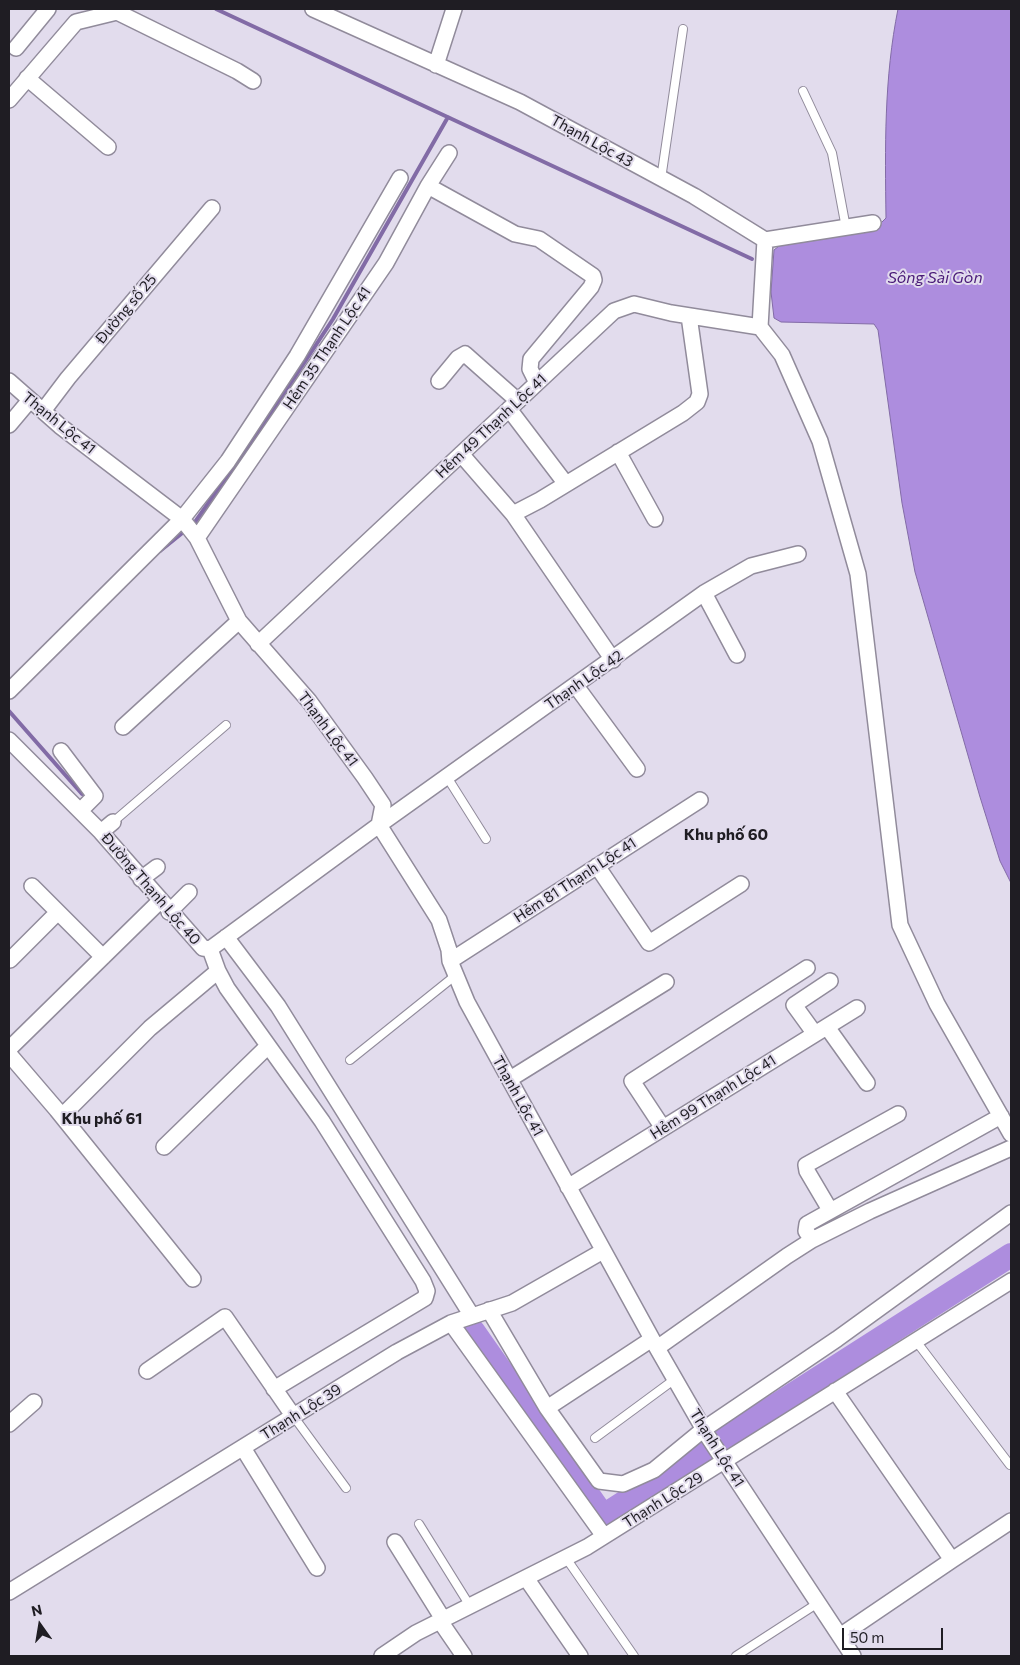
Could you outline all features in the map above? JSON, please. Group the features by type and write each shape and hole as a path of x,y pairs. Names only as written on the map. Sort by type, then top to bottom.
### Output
{"street":[{"path":"16,48 48,9"},
{"name":"Thạnh Lộc 43","path":"312,9 343,15 436,64 520,102 694,196 765,240"},
{"path":"436,64 454,9"},
{"path":"9,100 76,22 117,12 253,81"},
{"path":"27,78 108,147"},
{"name":"Hẻm 35 Thạnh Lộc 41","path":"197,538 386,263 428,186 449,153"},
{"path":"9,691 182,519 228,461 297,356 400,178"},
{"path":"428,186 515,234 539,239 593,276 594,280 591,287 531,359 530,369 537,383"},
{"name":"Đường số 25","path":"43,411 68,378 212,208"},
{"path":"873,223 765,240 760,327 782,355 820,441 858,574 900,925 937,1004 1011,1134"},
{"name":"Hẻm 49 Thạnh Lộc 41","path":"258,644 614,311 634,304 689,316 760,327"},
{"path":"513,514 683,413 700,398 689,316"},
{"path":"440,381 458,358 465,354 514,405 566,484"},
{"name":"Thạnh Lộc 41","path":"9,381 43,411 182,519 197,538 239,621 308,702 383,805 380,825 439,920 453,968 467,1002 568,1187 706,1432 853,1656"},
{"path":"9,425 30,400"},
{"path":"618,452 655,519"},
{"path":"461,454 513,514 613,660"},
{"name":"Thạnh Lộc 42","path":"380,825 704,593 751,566 798,554"},
{"path":"704,593 737,655"},
{"path":"123,727 239,621"},
{"path":"576,686 637,769"},
{"name":"Đường Thạnh Lộc 40","path":"9,740 101,832 203,948 210,948 380,825"},
{"path":"61,751 95,796 80,811"},
{"name":"Hẻm 81 Thạnh Lộc 41","path":"453,968 597,866 700,800"},
{"path":"101,832 112,822"},
{"path":"597,866 649,943 741,884"},
{"path":"141,879 157,867"},
{"path":"32,886 103,957"},
{"path":"9,1049 103,957 165,907 189,892"},
{"path":"10,960 58,912"},
{"path":"226,936 278,1006 472,1316"},
{"path":"210,948 218,971 227,988 322,1121 427,1291 425,1298 274,1389"},
{"path":"663,1128 632,1081 807,968"},
{"path":"62,1116 150,1028 218,971"},
{"path":"830,981 794,1005 821,1030 867,1083"},
{"path":"510,1079 666,982"},
{"name":"Hẻm 99 Thạnh Lộc 41","path":"568,1187 857,1008"},
{"path":"164,1147 268,1046"},
{"path":"9,1054 62,1116 193,1279"},
{"path":"830,1210 806,1171 806,1166 898,1114"},
{"path":"812,1240 806,1232 807,1224 1001,1116"},
{"path":"548,1408 655,1343 812,1240 870,1211 1011,1148"},
{"path":"489,1310 548,1408 599,1481 623,1484 654,1470 1011,1213"},
{"name":"Thạnh Lộc 39","path":"9,1592 398,1352 451,1323 512,1303 604,1250"},
{"name":"Thạnh Lộc 29","path":"382,1656 416,1633 566,1558 604,1536 1011,1280"},
{"path":"147,1371 225,1317 294,1417"},
{"path":"451,1323 604,1536"},
{"path":"835,1391 952,1560"},
{"path":"9,1424 34,1402"},
{"path":"243,1448 317,1568"},
{"path":"840,1636 1011,1521"},
{"path":"395,1542 464,1656"},
{"path":"526,1578 580,1656"}],"lane":[{"path":"661,179 683,29"},
{"path":"803,90 832,153 846,228"},
{"path":"112,822 226,725"},
{"path":"447,777 486,839"},
{"path":"350,1060 453,968"},
{"path":"916,1341 1010,1466"},
{"path":"595,1438 675,1379"},
{"path":"294,1417 346,1488"},
{"path":"419,1524 470,1606"},
{"path":"566,1558 634,1656"},
{"path":"736,1656 818,1603"}],"water":[{"name":"Sông Sài Gòn","path":"898,9 1011,9 1011,883 1000,861 980,797 915,572 902,503 878,330 874,324 781,322 774,318 771,292 774,250 784,242 876,228 886,218 888,87 893,35"}],"waterway":[{"path":"216,9 752,259"},
{"path":"191,525 262,427 333,319 448,117"},
{"path":"160,551 186,530"},
{"path":"9,711 82,794"},
{"path":"473,1331 603,1516 1011,1255"}],"district":[{"name":"Khu phố 60","path":"726,835"},
{"name":"Khu phố 61","path":"102,1119"}]}
